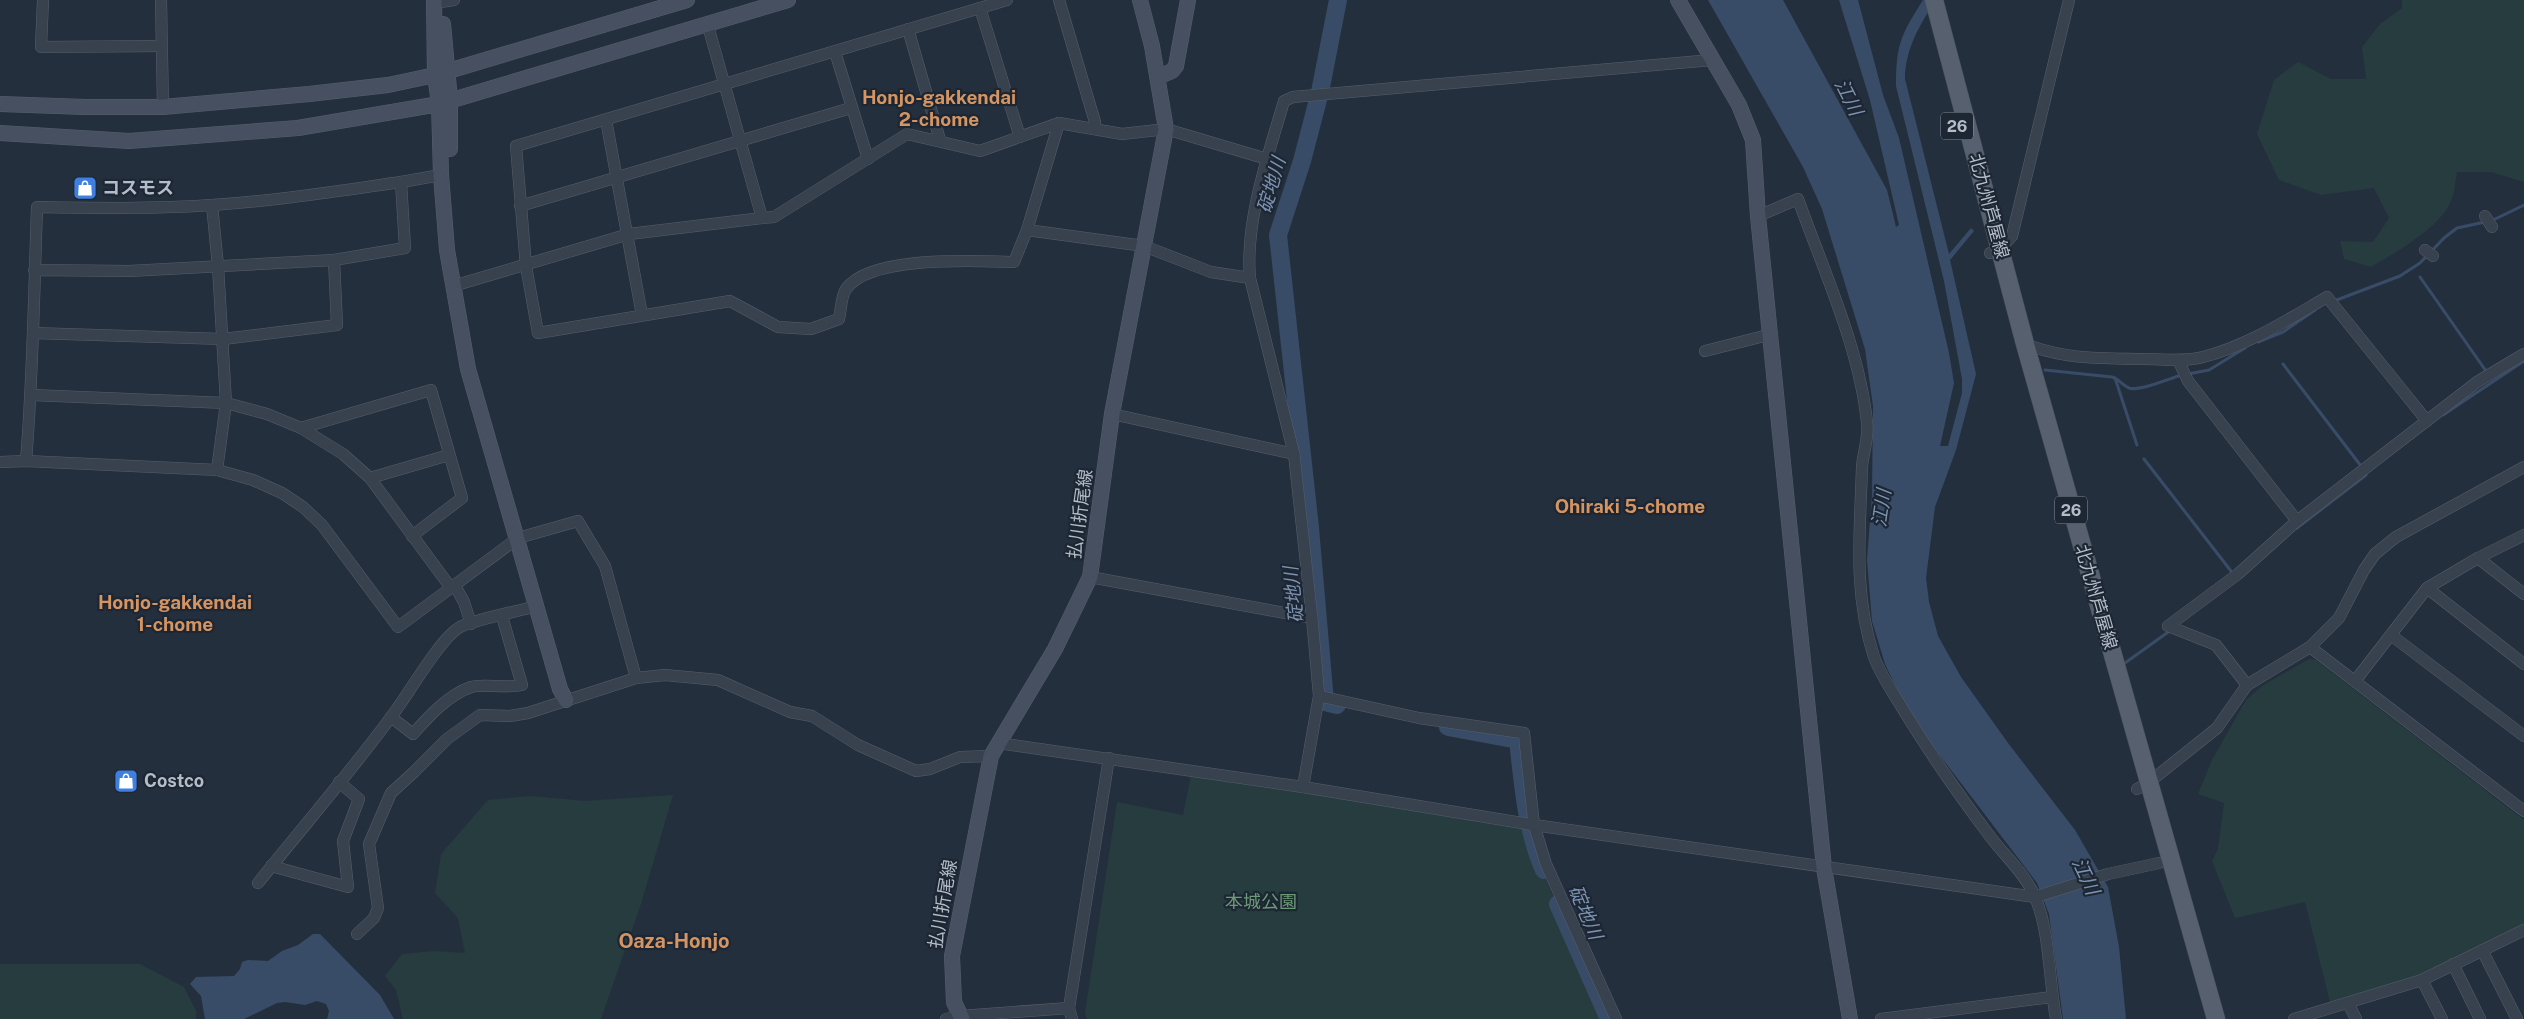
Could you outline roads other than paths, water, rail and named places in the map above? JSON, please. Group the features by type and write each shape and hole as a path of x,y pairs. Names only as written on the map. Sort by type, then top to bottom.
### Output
{"main road":[{"name":"北九州芦屋線","path":"1922,0 1995,251 2142,786 2216,1019"},
{"name":"北九州芦屋線","path":"1934,0 1995,251 2025,344 2142,786 2159,862 2203,1019"}],"street":[{"path":"43,0 40,47 162,46"},
{"path":"162,0 163,107"},
{"path":"0,104 85,108 163,107 388,85 441,73 687,0"},
{"path":"0,133 129,141 298,128 444,102 708,26 788,0"},
{"path":"1007,0 516,146 526,266 538,333 730,301 778,327 811,330 839,319 845,290 863,274 929,261 1014,262 1027,230 1059,122"},
{"path":"1059,0 1095,122 1094,129"},
{"name":"払川折尾線","path":"956,1018 952,956 994,750 1054,649 1090,577 1112,414 1166,129 1158,77 1140,0"},
{"path":"1158,77 1172,71 1176,66 1188,0"},
{"path":"1678,0 1739,105 1753,140 1758,216 1772,334 1824,868 1850,1019"},
{"path":"1995,251 2012,236 2069,0"},
{"path":"441,1 441,73 450,175 456,286"},
{"path":"980,8 1020,137"},
{"path":"708,26 726,83 762,218"},
{"path":"908,30 940,140"},
{"path":"835,52 868,159"},
{"path":"1303,787 1319,696 1312,618 1294,454 1250,278 1249,244 1267,159 1284,101 1293,97 1712,60"},
{"path":"444,102 441,175 468,369 567,687 566,700"},
{"path":"520,206 851,108"},
{"path":"606,120 629,234 642,315"},
{"path":"456,286 629,234 774,217 907,134 940,140 980,151 1059,122 1122,134 1166,129 1267,159"},
{"path":"26,461 31,395 37,207 120,208 212,205 308,196 441,175"},
{"path":"34,270 129,271 334,260 404,248 401,182"},
{"path":"1758,216 1798,199 1841,315 1861,380 1868,426 1863,453 1858,570 1861,604 1875,658 1882,675 1930,753 1993,840 2022,874 2035,897 2046,944 2056,1019"},
{"path":"212,205 218,266 226,403 217,470"},
{"path":"2485,216 2492,227"},
{"path":"1027,230 1144,246 1211,272 1250,278"},
{"path":"33,332 223,339 337,325 334,260"},
{"path":"2025,344 2050,353 2077,358 2178,360 2202,357 2267,332 2326,297 2342,314 2427,421"},
{"path":"1705,351 1772,334"},
{"path":"2247,685 2216,645 2168,626 2238,574 2297,521 2477,382 2524,354"},
{"path":"2178,360 2188,381 2297,521"},
{"path":"301,428 431,390 462,498 412,536"},
{"path":"31,395 226,403 268,414 301,428 343,454 370,478 412,536 464,602 471,624"},
{"path":"1112,414 1294,454"},
{"path":"370,478 449,455"},
{"path":"0,462 26,461 217,470 253,480 282,493 303,507 322,524 398,627 521,537 578,521 605,566 636,678"},
{"path":"2142,786 2217,728 2247,685 2310,647 2339,618 2364,570 2375,554 2396,537 2524,467"},
{"path":"2355,681 2427,588 2478,558 2524,536"},
{"path":"521,537 537,606 560,689 566,700"},
{"path":"2478,558 2524,594"},
{"path":"1090,577 1312,618"},
{"path":"2427,588 2524,664"},
{"path":"258,882 391,717 430,660 452,634 460,628 471,624 537,606"},
{"path":"391,717 413,734 437,708 472,687 510,688 522,685 502,616"},
{"path":"2392,635 2524,736"},
{"path":"2310,647 2524,811"},
{"path":"357,934 374,918 378,908 368,844 391,793 447,739 480,715 510,716 528,714 636,678 665,675 718,680 790,712 812,716 858,745 916,771 930,769 960,757 994,750 1109,758 1303,787 1534,825 2035,897 2108,874 2159,862"},
{"path":"1319,696 1419,718 1524,733 1534,825 1546,864 1616,1019"},
{"path":"956,1018 1071,1014 1109,758"},
{"path":"271,866 348,886 342,841 359,799 339,782"},
{"path":"2294,1019 2422,980 2524,930"},
{"path":"2482,950 2517,1019"},
{"path":"2453,964 2480,1019"},
{"path":"2422,980 2442,1019"},
{"path":"1881,1019 2052,997"},
{"path":"2348,1003 2356,1019"}],"water":[{"name":"江川","path":"1708,0 1783,0 1887,190 1896,227 1899,225 1870,100 1839,0 1858,0 1883,95 1899,138 1949,353 1954,383 1940,446 1948,446 1962,393 1962,379 1944,281 1896,86 1897,60 1901,40 1923,0 1936,0 1914,37 1908,57 1905,79 1949,254 1971,228 1974,231 1950,260 1976,374 1956,450 1935,507 1926,578 1929,602 1938,636 1961,677 2008,743 2075,830 2108,887 2119,947 2126,1019 2063,1019 2049,914 2037,883 1935,749 1904,704 1885,664 1872,621 1867,560 1872,495 1873,406 1865,349 1822,209 1803,167"},
{"path":"313,934 320,934 380,995 394,1019 327,1019 329,1011 326,1004 317,1001 305,1005 285,1002 277,1003 244,1019 205,1019 201,996 190,984 196,977 234,976 240,969 242,962 248,960 268,961 282,951 298,945"}],"waterway":[{"name":"碇地川","path":"1337,705 1325,702 1310,528 1278,235 1302,161 1320,92 1338,0"},
{"path":"2491,221 2524,205"},
{"path":"2334,301 2400,276 2420,263 2444,238 2457,228 2485,222"},
{"path":"2420,277 2486,371"},
{"path":"2258,342 2283,332 2315,310"},
{"path":"2188,374 2209,370 2245,348"},
{"path":"2443,415 2524,361"},
{"path":"2283,364 2361,466"},
{"path":"2045,370 2112,377 2127,387 2134,389 2182,375"},
{"path":"2115,378 2137,445"},
{"path":"2144,459 2231,571"},
{"path":"2297,528 2366,475"},
{"path":"2125,663 2171,630"},
{"name":"碇地川","path":"1448,727 1518,740 1529,823 1544,870"},
{"name":"碇地川","path":"1558,904 1609,1019"}],"place":[{"name":"コスモス","path":"85,188"},
{"name":"Costco","path":"126,781"}],"district":[{"name":"Honjo-gakkendai 2-chome","path":"939,108"},
{"name":"Ohiraki 5-chome","path":"1630,506"},
{"name":"Honjo-gakkendai 1-chome","path":"175,613"},
{"name":"Oaza-Honjo","path":"674,941"}],"park label":[{"name":"本城公園","path":"1261,902"}]}
